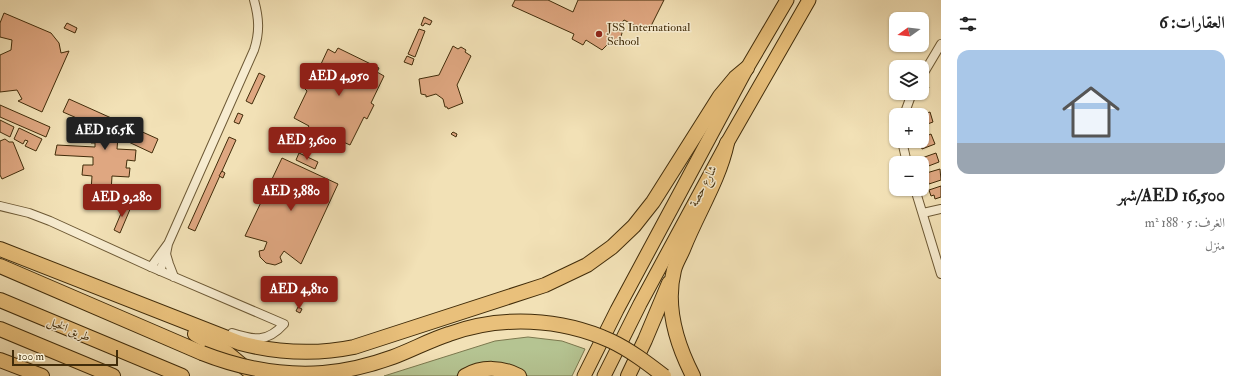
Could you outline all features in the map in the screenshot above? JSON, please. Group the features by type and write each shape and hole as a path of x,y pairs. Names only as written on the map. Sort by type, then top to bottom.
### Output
{"highway":[{"path":"0,249 240,343 263,349 297,352 333,351 364,345 531,290 573,273 600,257 634,226 653,202 720,96 735,78 747,68"},
{"path":"628,376 716,179 727,143"},
{"path":"0,266 202,353 238,365 260,370 294,374 323,373 351,368 393,357 459,331 503,322 538,322 570,327 611,341 643,360 664,376"},
{"path":"675,269 671,290 672,317 680,347 693,376"},
{"name":"طريق الخيل","path":"0,300 182,376"},
{"path":"145,306 162,318 218,346 235,358 255,376"},
{"path":"0,329 113,376"},
{"path":"0,360 42,376"},
{"path":"465,376 476,371 490,368 505,370 519,376"}],"main road":[{"name":"شارع حصة","path":"584,376 617,310 747,68 787,0"},
{"name":"شارع حصة","path":"604,376 640,304 727,143 809,0"}],"street":[{"path":"160,271 168,244 254,50 259,30 259,20 254,0"},
{"path":"929,64 941,44"},
{"path":"917,196 941,274"},
{"path":"0,206 50,221 150,267 284,324 272,335 261,338 246,337 219,330 202,328"},
{"path":"923,213 941,209"},
{"path":"150,267 168,244"},
{"path":"166,254 168,264 174,277"}],"green space":[{"path":"528,337 562,341 585,349 572,376 528,376 524,373 460,373 456,376 384,376 495,341"}],"building":[{"name":"JSS International School","path":"515,0 548,0 573,12 578,0 664,0 648,32 624,20 619,26 622,33 620,40 615,43 608,44 602,50 586,40 583,45 572,39 574,34 512,6"},
{"path":"4,13 51,33 59,43 61,53 69,51 42,112 18,101 22,99 17,90 0,92 0,55 11,50 12,40 0,37 0,23"},
{"path":"424,17 432,21 430,25 425,23 423,26 421,25"},
{"path":"67,23 77,28 75,33 64,28"},
{"path":"419,29 425,31 415,57 408,54"},
{"path":"453,46 458,49 461,47 471,56 457,85 463,103 448,109 445,107 443,99 436,94 426,97 426,95 421,94 419,79 439,75"},
{"path":"338,48 379,68 377,72 384,76 371,103 374,105 367,119 364,117 350,145 341,141 339,144 327,139 325,143 314,137 315,134 307,129 309,126 294,118 307,91 305,89 312,75 315,77 328,49 335,53"},
{"path":"407,56 414,59 412,65 404,62"},
{"path":"259,73 265,76 252,104 246,101"},
{"path":"69,99 158,139 152,153 118,137 117,149 136,150 135,161 127,160 126,168 130,168 129,177 112,176 110,208 90,206 92,176 82,175 83,165 93,165 93,157 55,155 57,145 95,147 95,143 91,143 91,131 95,131 95,126 63,112"},
{"path":"0,105 50,127 46,137 0,117"},
{"path":"929,112 933,122 929,123"},
{"path":"238,113 243,115 239,124 234,122"},
{"path":"0,120 14,127 10,137 0,132"},
{"path":"19,128 42,139 36,151 25,146 28,141 25,140 23,144 14,139"},
{"path":"453,132 457,134 456,137 451,134"},
{"path":"931,134 935,144 929,146 929,135"},
{"path":"229,137 236,140 195,231 188,228"},
{"path":"5,139 9,142 13,142 24,169 2,179 0,175 0,141"},
{"path":"299,153 318,162 315,169 296,160"},
{"path":"936,153 939,162 929,166 929,156 928,156"},
{"path":"282,158 338,184 301,264 284,251 280,257 282,262 275,265 266,263 260,257 259,251 264,250 267,242 245,236"},
{"path":"940,169 941,180 929,184 929,172"},
{"path":"222,171 225,173 223,178 219,176"},
{"path":"941,186 941,197 935,199 934,195 931,196 929,190"},
{"path":"125,204 131,207 120,233 114,230"},
{"path":"298,307 302,309 300,313 296,311"}],"place":[{"name":"JSS International School","path":"599,34"}]}
